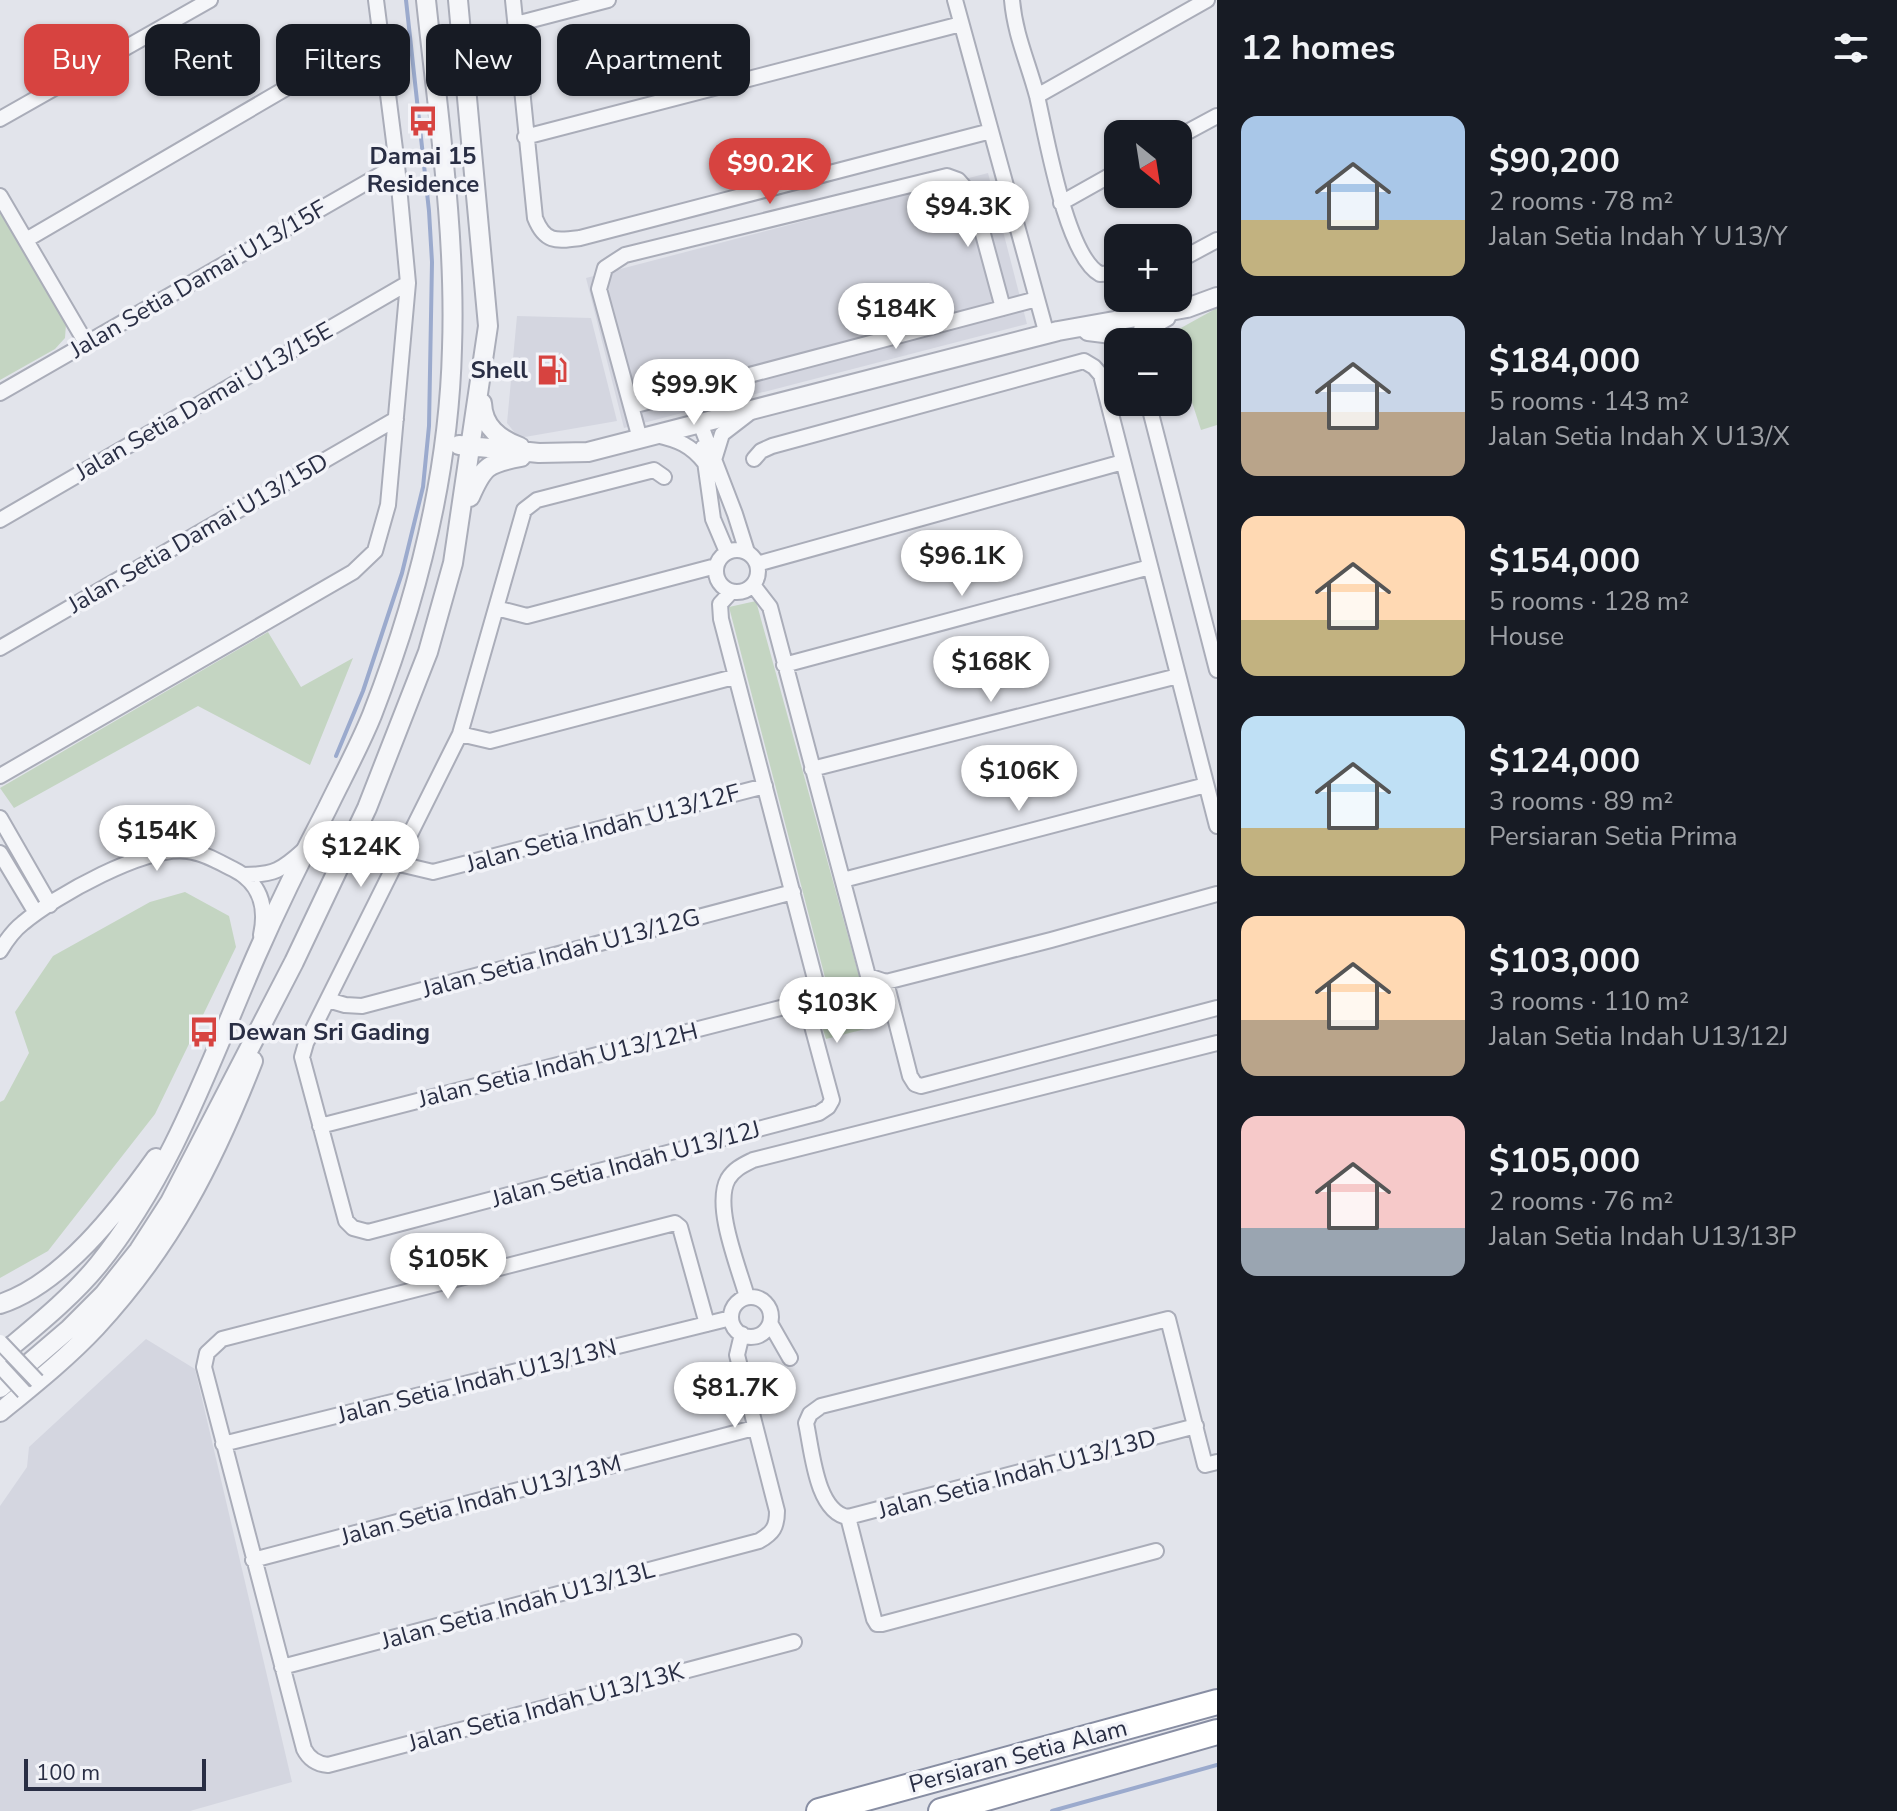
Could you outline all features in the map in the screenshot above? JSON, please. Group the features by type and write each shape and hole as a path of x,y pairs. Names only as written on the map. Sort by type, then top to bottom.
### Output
{"highway":[{"name":"Persiaran Setia Alam","path":"819,1811 1217,1702"},
{"name":"Persiaran Setia Alam","path":"941,1811 1217,1732"},
{"path":"982,1811 1217,1743"}],"street":[{"path":"0,119 210,0"},
{"path":"376,0 378,24"},
{"path":"0,1356 97,1267 146,1198 213,1060 307,847 371,718 400,636 425,553 436,502 445,442 452,347 450,255 426,0"},
{"path":"0,1388 69,1329 104,1294 139,1250 170,1202 294,962 367,808 428,652 453,563 488,326 458,0"},
{"path":"513,0 516,24 608,0"},
{"path":"955,0 1037,299 1052,333"},
{"path":"1012,0 1015,30 1037,96 1061,203 1087,263 1104,274"},
{"path":"1037,96 1207,0"},
{"path":"525,137 961,24"},
{"path":"26,240 276,94"},
{"path":"0,776 353,572 375,551 388,505 408,283 388,96"},
{"path":"522,96 535,218 541,232 549,238 561,240 580,238 991,131"},
{"path":"1192,129 1217,116"},
{"name":"Jalan Setia Damai U13/15F","path":"0,393 397,165"},
{"path":"648,437 632,406 599,289 601,276 612,261 625,255 947,176 958,180 973,197 1003,308"},
{"path":"1061,203 1104,179"},
{"path":"0,196 86,343"},
{"path":"1192,253 1217,240"},
{"name":"Jalan Setia Damai U13/15E","path":"0,520 408,283"},
{"path":"1192,306 1217,297"},
{"path":"632,406 1037,299"},
{"path":"445,442 538,453 588,452 1052,333 1165,312"},
{"path":"1146,328 1178,312"},
{"path":"1127,319 1129,328"},
{"path":"1052,333 1104,334"},
{"path":"754,459 772,446 1069,365 1084,361 1094,367 1101,375 1217,826"},
{"path":"481,372 482,411 487,424 498,437 538,453"},
{"path":"727,552 713,519 710,461 722,434 755,409"},
{"path":"1152,416 1217,670"},
{"name":"Jalan Setia Damai U13/15D","path":"0,648 396,419"},
{"path":"700,423 710,461 747,552 757,564 758,575 753,585 743,592 731,592 717,579 716,566"},
{"path":"648,437 682,442 710,461"},
{"path":"459,524 481,472 511,458 538,453"},
{"path":"757,564 1123,462"},
{"path":"320,1126 302,1057 306,1043 460,734 527,505 654,470 664,477"},
{"path":"496,608 527,616 716,566 727,552 733,550 747,552"},
{"path":"784,665 1150,567"},
{"path":"753,585 770,607 868,976 890,981 1217,894"},
{"path":"731,592 720,604 721,619 815,979 815,988 800,1002"},
{"path":"812,769 1178,676"},
{"path":"460,734 490,741 734,677"},
{"path":"843,880 1206,785"},
{"name":"Jalan Setia Indah U13/12F","path":"395,863 433,872 765,786"},
{"path":"0,818 50,905"},
{"path":"244,875 267,875 283,869 307,847"},
{"path":"0,951 20,925 36,913 126,862 162,851 188,851 210,857 244,875 256,888 263,902 264,919 257,955"},
{"path":"0,853 36,913"},
{"path":"36,880 55,889 73,892"},
{"path":"20,925 22,891"},
{"name":"Jalan Setia Indah U13/12G","path":"328,1000 362,1006 793,892"},
{"path":"0,1412 94,1329 152,1260 174,1227 224,1134 294,962"},
{"path":"890,981 910,1076 915,1084 921,1086 1217,1008"},
{"name":"Jalan Setia Indah U13/12J","path":"320,1126 346,1221 353,1228 368,1232 819,1113 832,1100 800,1002"},
{"name":"Jalan Setia Indah U13/12H","path":"320,1126 800,1002"},
{"path":"747,1297 723,1210 728,1178 737,1168 753,1160 1217,1043"},
{"path":"0,1304 21,1297 51,1277 75,1254 129,1197 185,1119"},
{"path":"282,1667 204,1360 212,1346 222,1339 675,1223 680,1227 707,1324"},
{"path":"770,1323 761,1333 742,1334 732,1325 733,1307 747,1297 761,1299 769,1309 770,1323 790,1358"},
{"name":"Jalan Setia Indah U13/13N","path":"223,1444 731,1318"},
{"path":"1156,1551 877,1624 843,1517 830,1509 821,1489 806,1423 810,1414 821,1406 1168,1319 1205,1465 1217,1462"},
{"path":"742,1334 737,1355 754,1428"},
{"path":"0,1342 31,1387"},
{"path":"0,1366 31,1387"},
{"name":"Jalan Setia Indah U13/13D","path":"843,1517 1196,1426"},
{"name":"Jalan Setia Indah U13/13L","path":"282,1667 768,1536 777,1524 777,1511 754,1428"},
{"name":"Jalan Setia Indah U13/13M","path":"253,1560 754,1428"},
{"name":"Jalan Setia Indah U13/13K","path":"282,1667 304,1749 314,1760 328,1765 794,1642"}],"shaded area":[{"path":"988,173 1027,324 624,428 586,278"},
{"path":"517,316 591,318 617,421 519,438 507,423"},
{"path":"146,1339 195,1369 292,1782 190,1811 0,1811 0,1506 27,1467 29,1447"}],"green space":[{"path":"0,210 66,324 65,338 55,349 0,380"},
{"path":"1217,308 1217,425 1201,430 1192,402 1192,328 1181,328"},
{"path":"756,601 859,976 866,988 877,1026 826,1039 814,1001 828,989 729,607"},
{"path":"268,632 301,687 353,658 310,765 198,706 14,808 0,788"},
{"path":"185,892 229,916 236,947 155,1114 48,1251 0,1278 0,1102 4,1100 29,1053 15,1012 53,956 150,902"}],"waterway":[{"path":"336,756 363,691 402,573 423,487 429,426 432,262 406,0"},
{"path":"1052,1811 1217,1765"}],"place":[{"name":"Damai 15 Residence","path":"423,121"},
{"name":"Shell","path":"552,370"},
{"name":"Dewan Sri Gading","path":"204,1032"}]}
